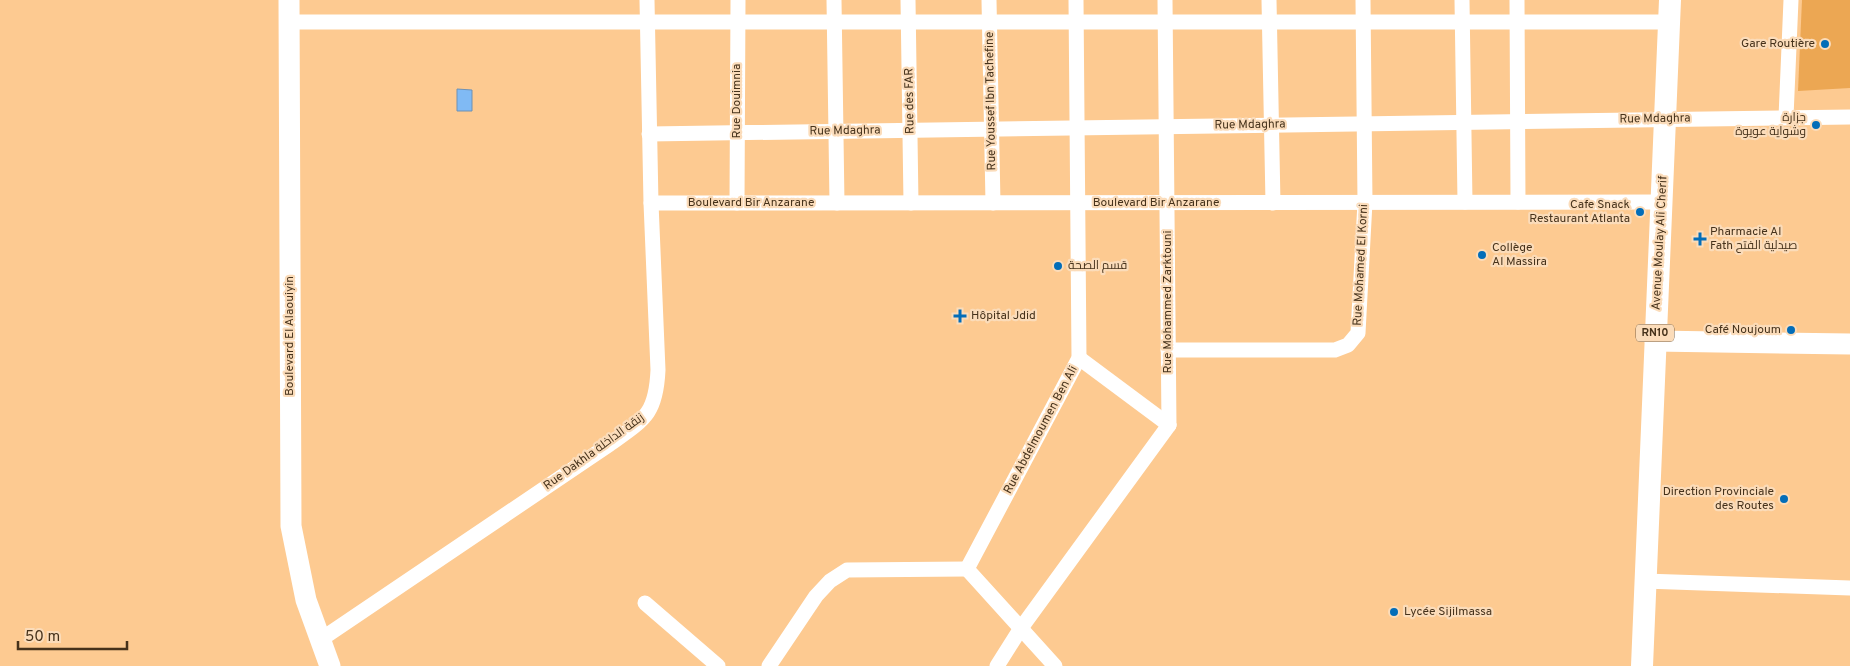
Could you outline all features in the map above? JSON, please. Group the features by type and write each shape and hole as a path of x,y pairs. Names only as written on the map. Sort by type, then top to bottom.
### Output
{"main road":[{"name":"Avenue Moulay Ali Cherif","path":"1642,666 1644,581 1670,11"}],"street":[{"name":"Boulevard El Alaouiyin","path":"289,0 291,526 306,600 330,666"},
{"name":"Rue Dakhla زنقة الداخلة","path":"320,640 610,444 650,412 657,395 658,370 651,203 647,0"},
{"name":"Rue Douimnia","path":"737,203 738,0"},
{"path":"834,0 837,203"},
{"name":"Rue des FAR","path":"908,0 911,203"},
{"name":"Rue Youssef Ibn Tachefine","path":"989,0 993,203"},
{"name":"Rue Abdelmoumen Ben Ali","path":"967,569 1079,358 1076,0"},
{"name":"Rue Mohammed Zarktouni","path":"1165,0 1169,425"},
{"path":"1269,0 1273,202"},
{"name":"Rue Mohamed El Korni","path":"1168,350 1335,350 1348,345 1358,333 1365,202 1362,0"},
{"path":"1462,0 1465,202"},
{"path":"1518,0 1518,202"},
{"path":"1786,117 1791,0"},
{"path":"289,22 1518,22 1670,11"},
{"name":"Rue Mdaghra","path":"649,134 1850,116"},
{"name":"Boulevard Bir Anzarane","path":"651,203 1661,202"},
{"path":"1655,342 1850,344"},
{"path":"997,666 1021,628 1169,425 1079,358"},
{"path":"769,666 816,596 830,581 847,570 967,569 1055,666"},
{"path":"1644,581 1850,588"},
{"path":"646,603 718,666"}],"water":[{"path":"457,89 472,90 472,111 457,111"}],"building":[{"name":"Gare Routière","path":"1802,0 1850,0 1850,88 1798,91"}],"place":[{"name":"Gare Routière","path":"1825,44"},
{"name":"جزارة وشواية عويوة","path":"1816,125"},
{"name":"Cafe Snack Restaurant Atlanta","path":"1640,212"},
{"name":"Pharmacie Al Fath صيدلية الفتح","path":"1700,239"},
{"name":"Collège Al Massira","path":"1482,255"},
{"name":"قسم الصحة","path":"1058,266"},
{"name":"Hôpital Jdid","path":"960,316"},
{"name":"Café Noujoum","path":"1791,330"},
{"name":"Direction Provinciale des Routes","path":"1784,499"},
{"name":"Lycée Sijilmassa","path":"1394,612"}]}
